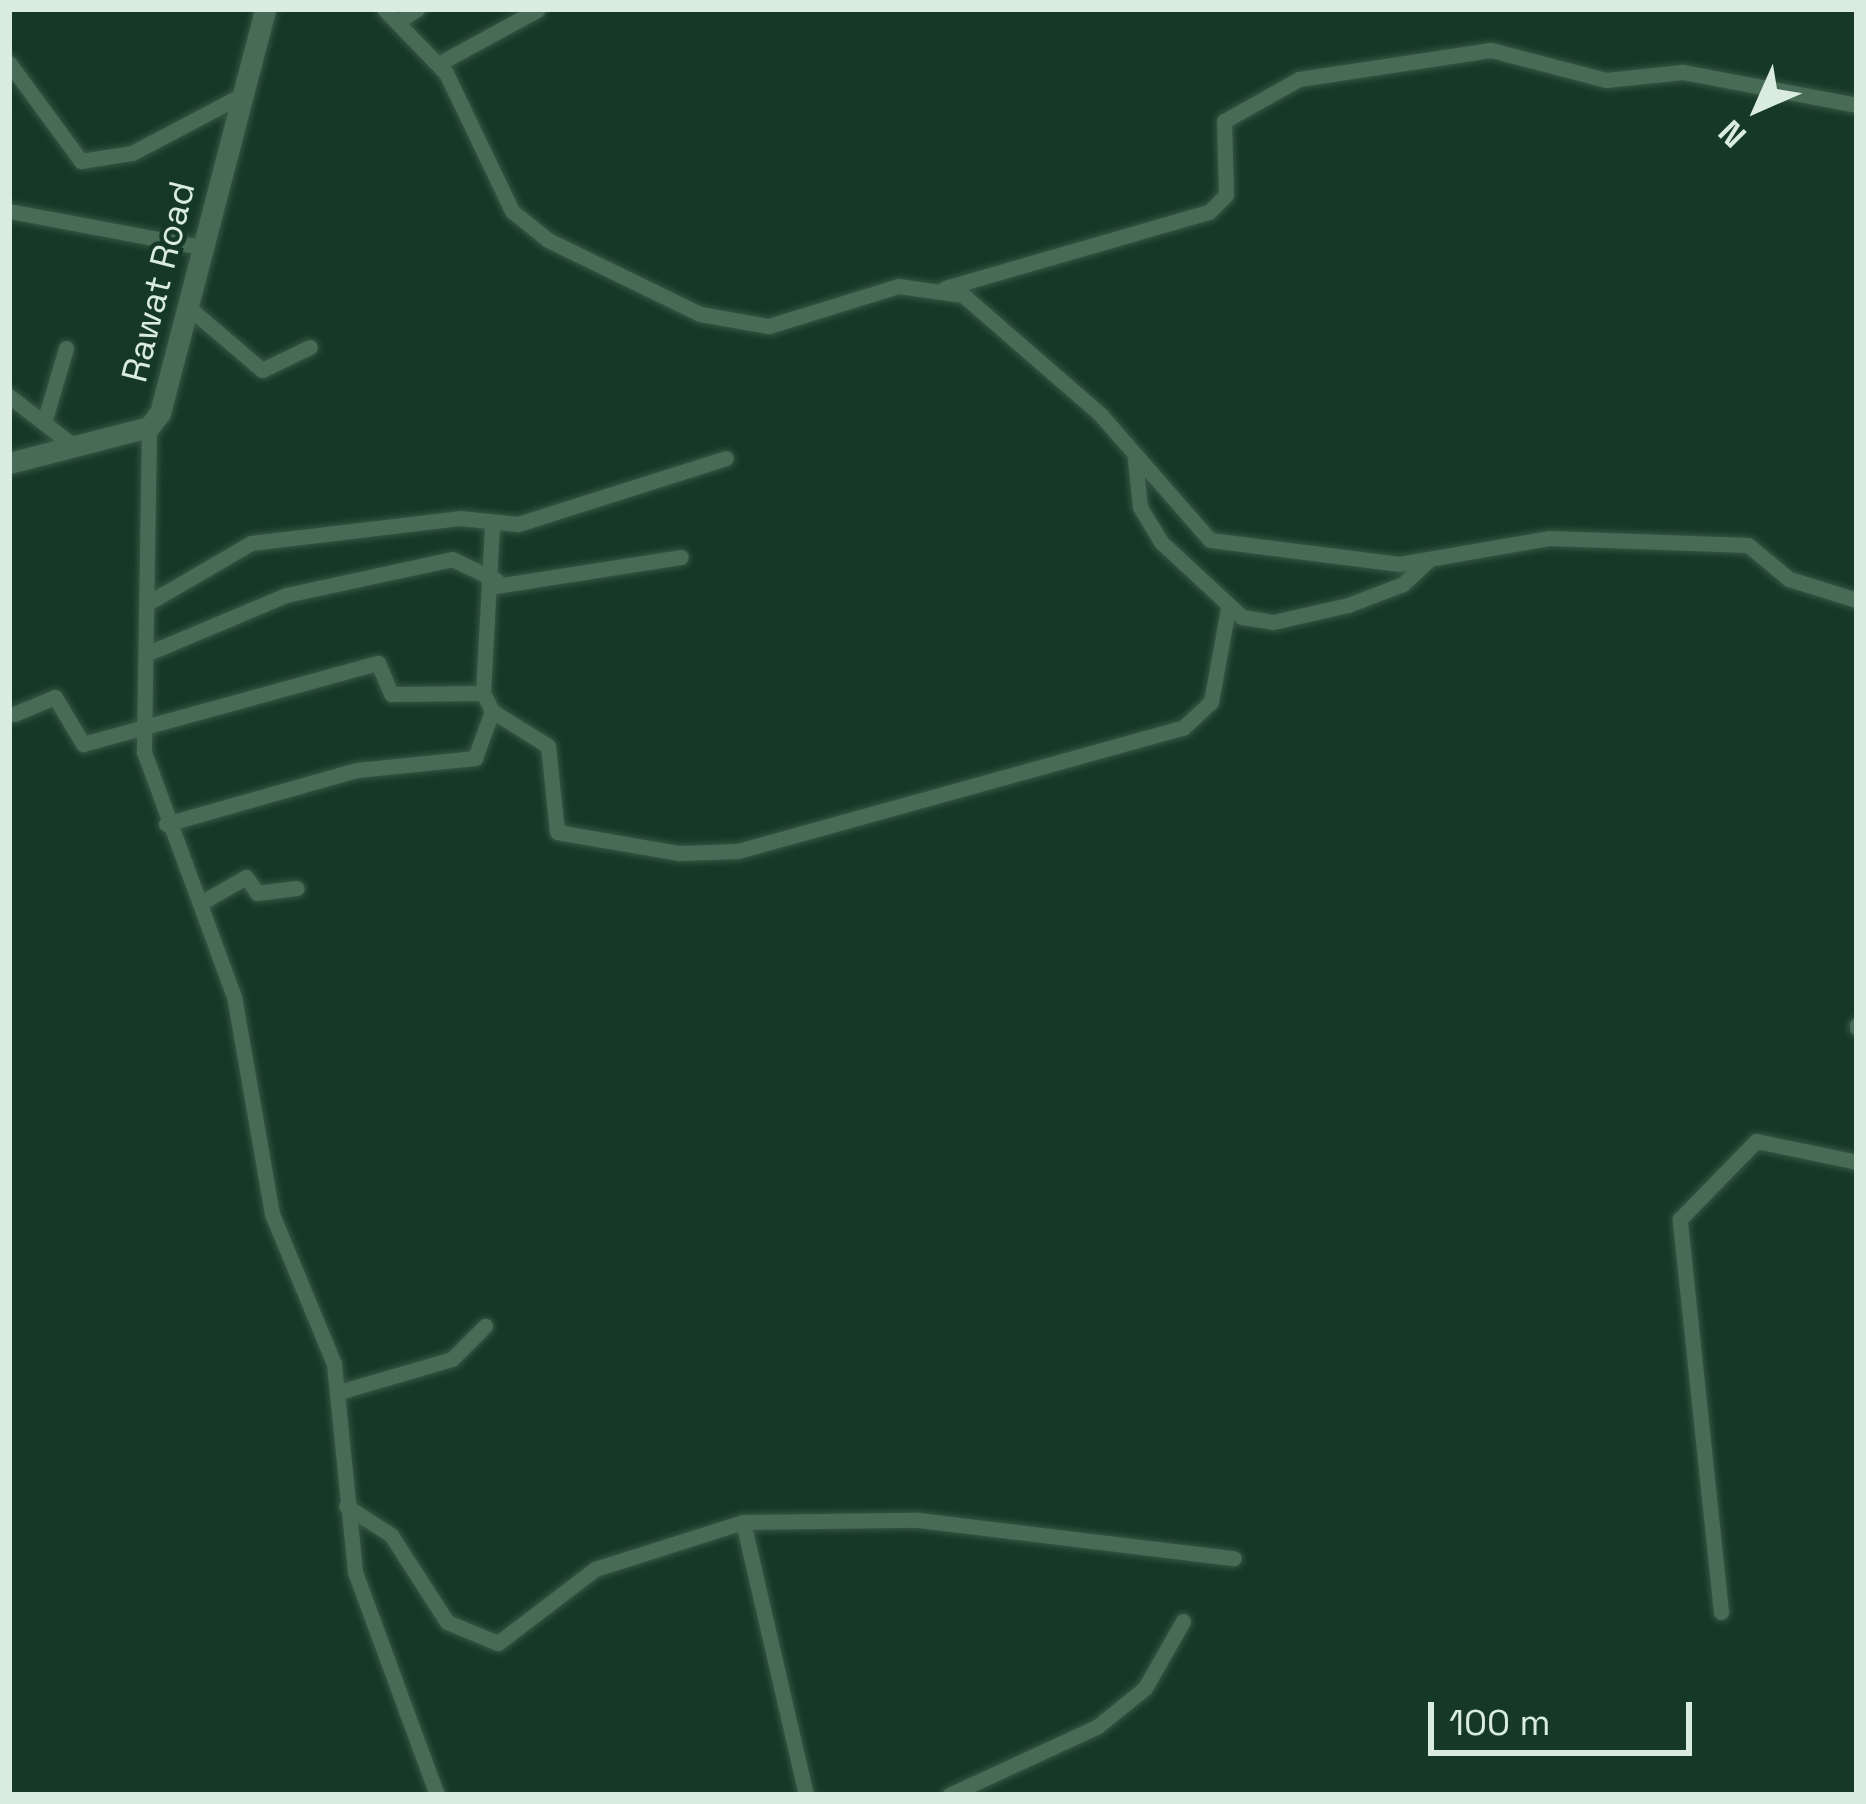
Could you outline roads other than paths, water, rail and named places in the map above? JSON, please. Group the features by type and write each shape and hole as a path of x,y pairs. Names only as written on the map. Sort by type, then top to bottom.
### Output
{"main road":[{"name":"Rawat Road","path":"9,463 149,427 188,307 265,9"}],"street":[{"path":"391,15 417,9"},
{"path":"438,64 537,10"},
{"path":"391,15 438,64 512,211 670,300 769,326 898,286 945,288 1209,212 1226,195 1224,122 1299,79 1491,50 1606,80 1666,70 1857,105"},
{"path":"12,71 81,161 132,153 240,96"},
{"path":"9,211 202,248"},
{"path":"945,288 1012,327 1210,540 1306,558 1428,561 1549,538 1748,544 1789,579 1857,600"},
{"path":"188,307 262,370 310,347"},
{"path":"45,419 66,348"},
{"path":"9,396 45,419 71,444"},
{"path":"149,427 153,651 142,720 166,824 204,901 234,996 272,1214 339,1392 346,1506 394,1699 437,1795"},
{"path":"153,599 251,542 460,518 492,526 726,458"},
{"path":"1135,460 1140,507 1161,542 1228,608 1253,620 1300,617 1403,584 1428,561"},
{"path":"492,526 496,583 483,693 492,711 548,746 557,832 711,856 1183,728 1211,702 1228,608"},
{"path":"153,651 286,595 452,559 496,583 681,557"},
{"path":"14,714 55,697 81,744 142,720 368,664 384,668 391,694 483,693"},
{"path":"166,824 357,770 475,758 492,711"},
{"path":"204,901 246,877 257,893 297,888"},
{"path":"1721,1612 1681,1219 1756,1141 1857,1162"},
{"path":"339,1392 452,1359 484,1326"},
{"path":"346,1506 391,1535 447,1622 499,1643 595,1569 743,1522 918,1520 1234,1558"},
{"path":"743,1522 806,1795"},
{"path":"949,1795 1088,1733 1145,1688 1184,1621"}]}
